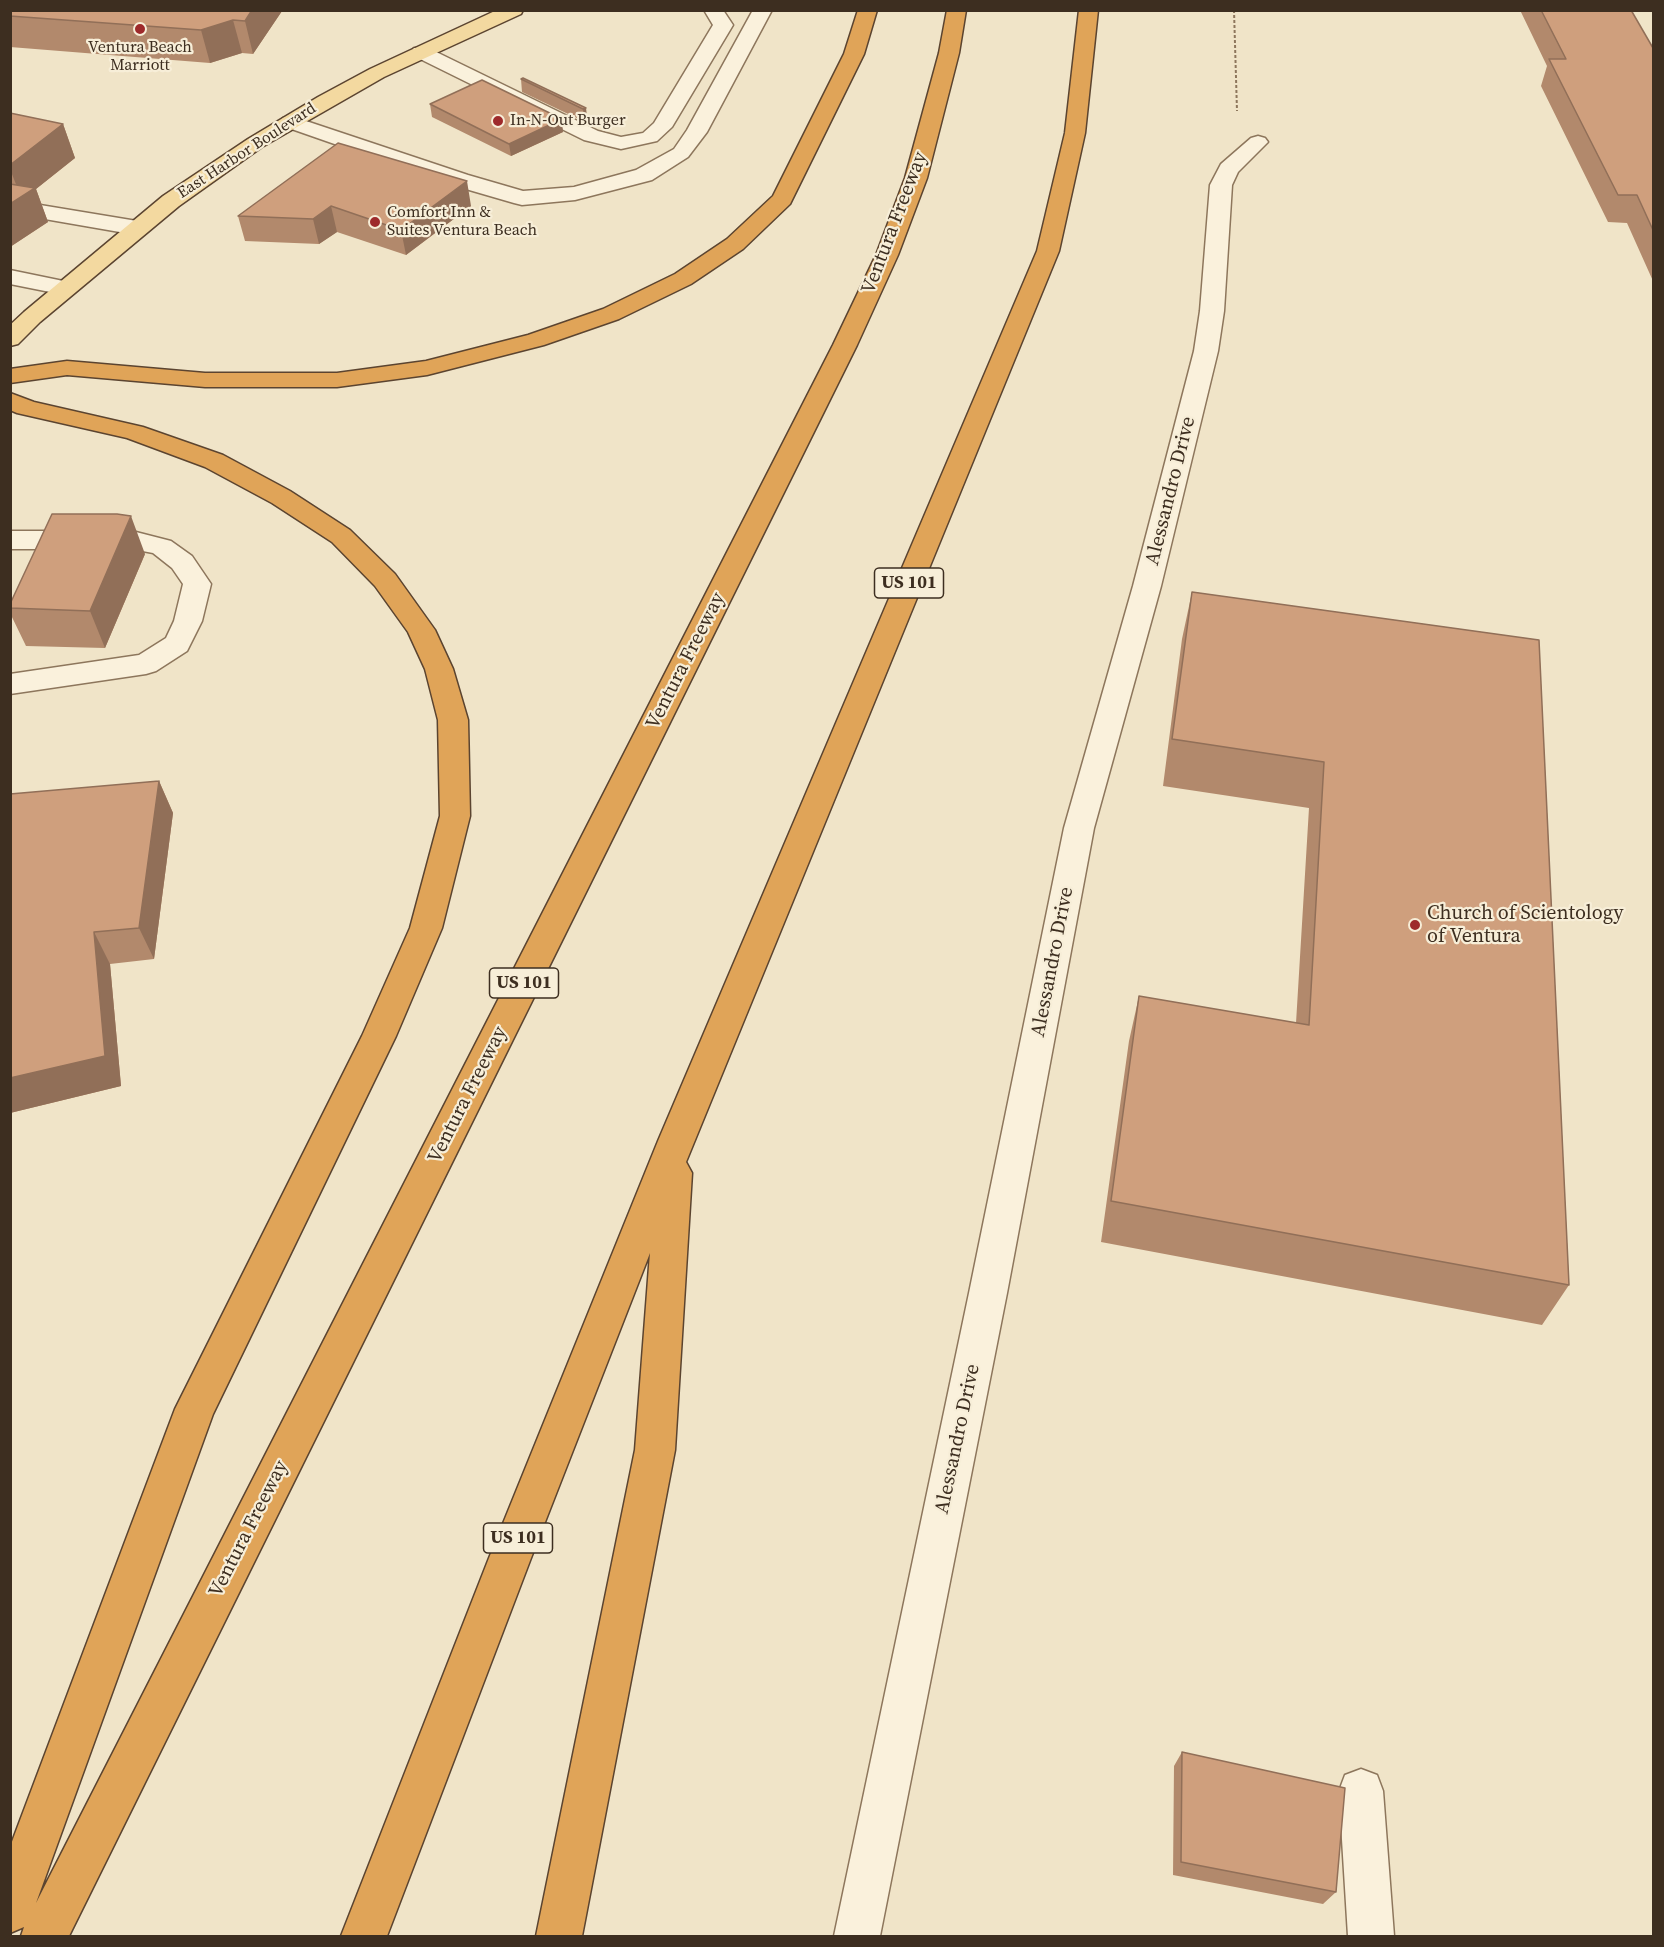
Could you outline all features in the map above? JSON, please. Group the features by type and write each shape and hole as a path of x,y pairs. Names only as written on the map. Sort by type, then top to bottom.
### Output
{"highway":[{"path":"10,376 67,368 205,380 337,380 427,368 536,340 611,315 683,279 735,244 782,199 854,54 868,10"},
{"name":"Ventura Freeway","path":"44,1936 846,345 887,255 916,178 949,53 957,10"},
{"name":"US 101","path":"364,1936 514,1547 676,1141 1048,251 1075,133 1089,10"},
{"path":"10,400 26,408 134,432 214,461 281,497 341,536 386,580 420,630 439,669 453,720 455,816 426,928 384,1026 195,1409 10,1910"},
{"path":"559,1936 655,1450 676,1141"}],"main road":[{"name":"East Harbor Boulevard","path":"10,339 65,288 137,228 180,195 290,122 335,95 514,10"}],"street":[{"path":"422,52 591,136 621,142 635,141 650,137 662,127 723,25 713,10"},
{"path":"290,122 460,180 522,198 574,193 644,175 681,153 697,132 763,10"},
{"name":"Alessandro Drive","path":"857,1936 988,1293 1079,828 1147,586 1206,351 1212,311 1221,185 1229,169 1258,142"},
{"path":"10,206 137,228"},
{"path":"10,278 65,288"},
{"path":"10,540 132,540 162,547 182,562 197,584 188,621 177,644 146,664 10,684"},
{"path":"1361,1791 1371,1936"}],"path":[{"path":"1234,10 1236,110 1258,142"}],"building":[{"path":"10,10 252,10 245,21 233,20 201,30 10,16"},
{"path":"1541,10 1631,10 1653,48 1653,230 1637,195 1618,195 1549,59 1566,59"},
{"path":"521,79 586,108 583,109"},
{"path":"482,80 562,119 509,144 430,104"},
{"path":"10,113 63,124 10,165"},
{"path":"338,143 467,181 401,230 331,206 313,219 238,216"},
{"path":"10,184 35,188 10,204"},
{"path":"52,514 131,516 90,611 10,608"},
{"name":"Church of Scientology of Ventura","path":"1192,592 1539,640 1569,1285 1111,1201 1139,996 1309,1025 1324,762 1172,739"},
{"path":"159,781 139,928 94,932 105,1056 10,1078 10,794"},
{"path":"1182,1752 1345,1788 1336,1892 1181,1862"}],"place":[{"name":"Ventura Beach Marriott","path":"140,29"},
{"name":"In-N-Out Burger","path":"498,121"},
{"name":"Comfort Inn & Suites Ventura Beach","path":"375,222"},
{"name":"Church of Scientology of Ventura","path":"1415,925"}]}
